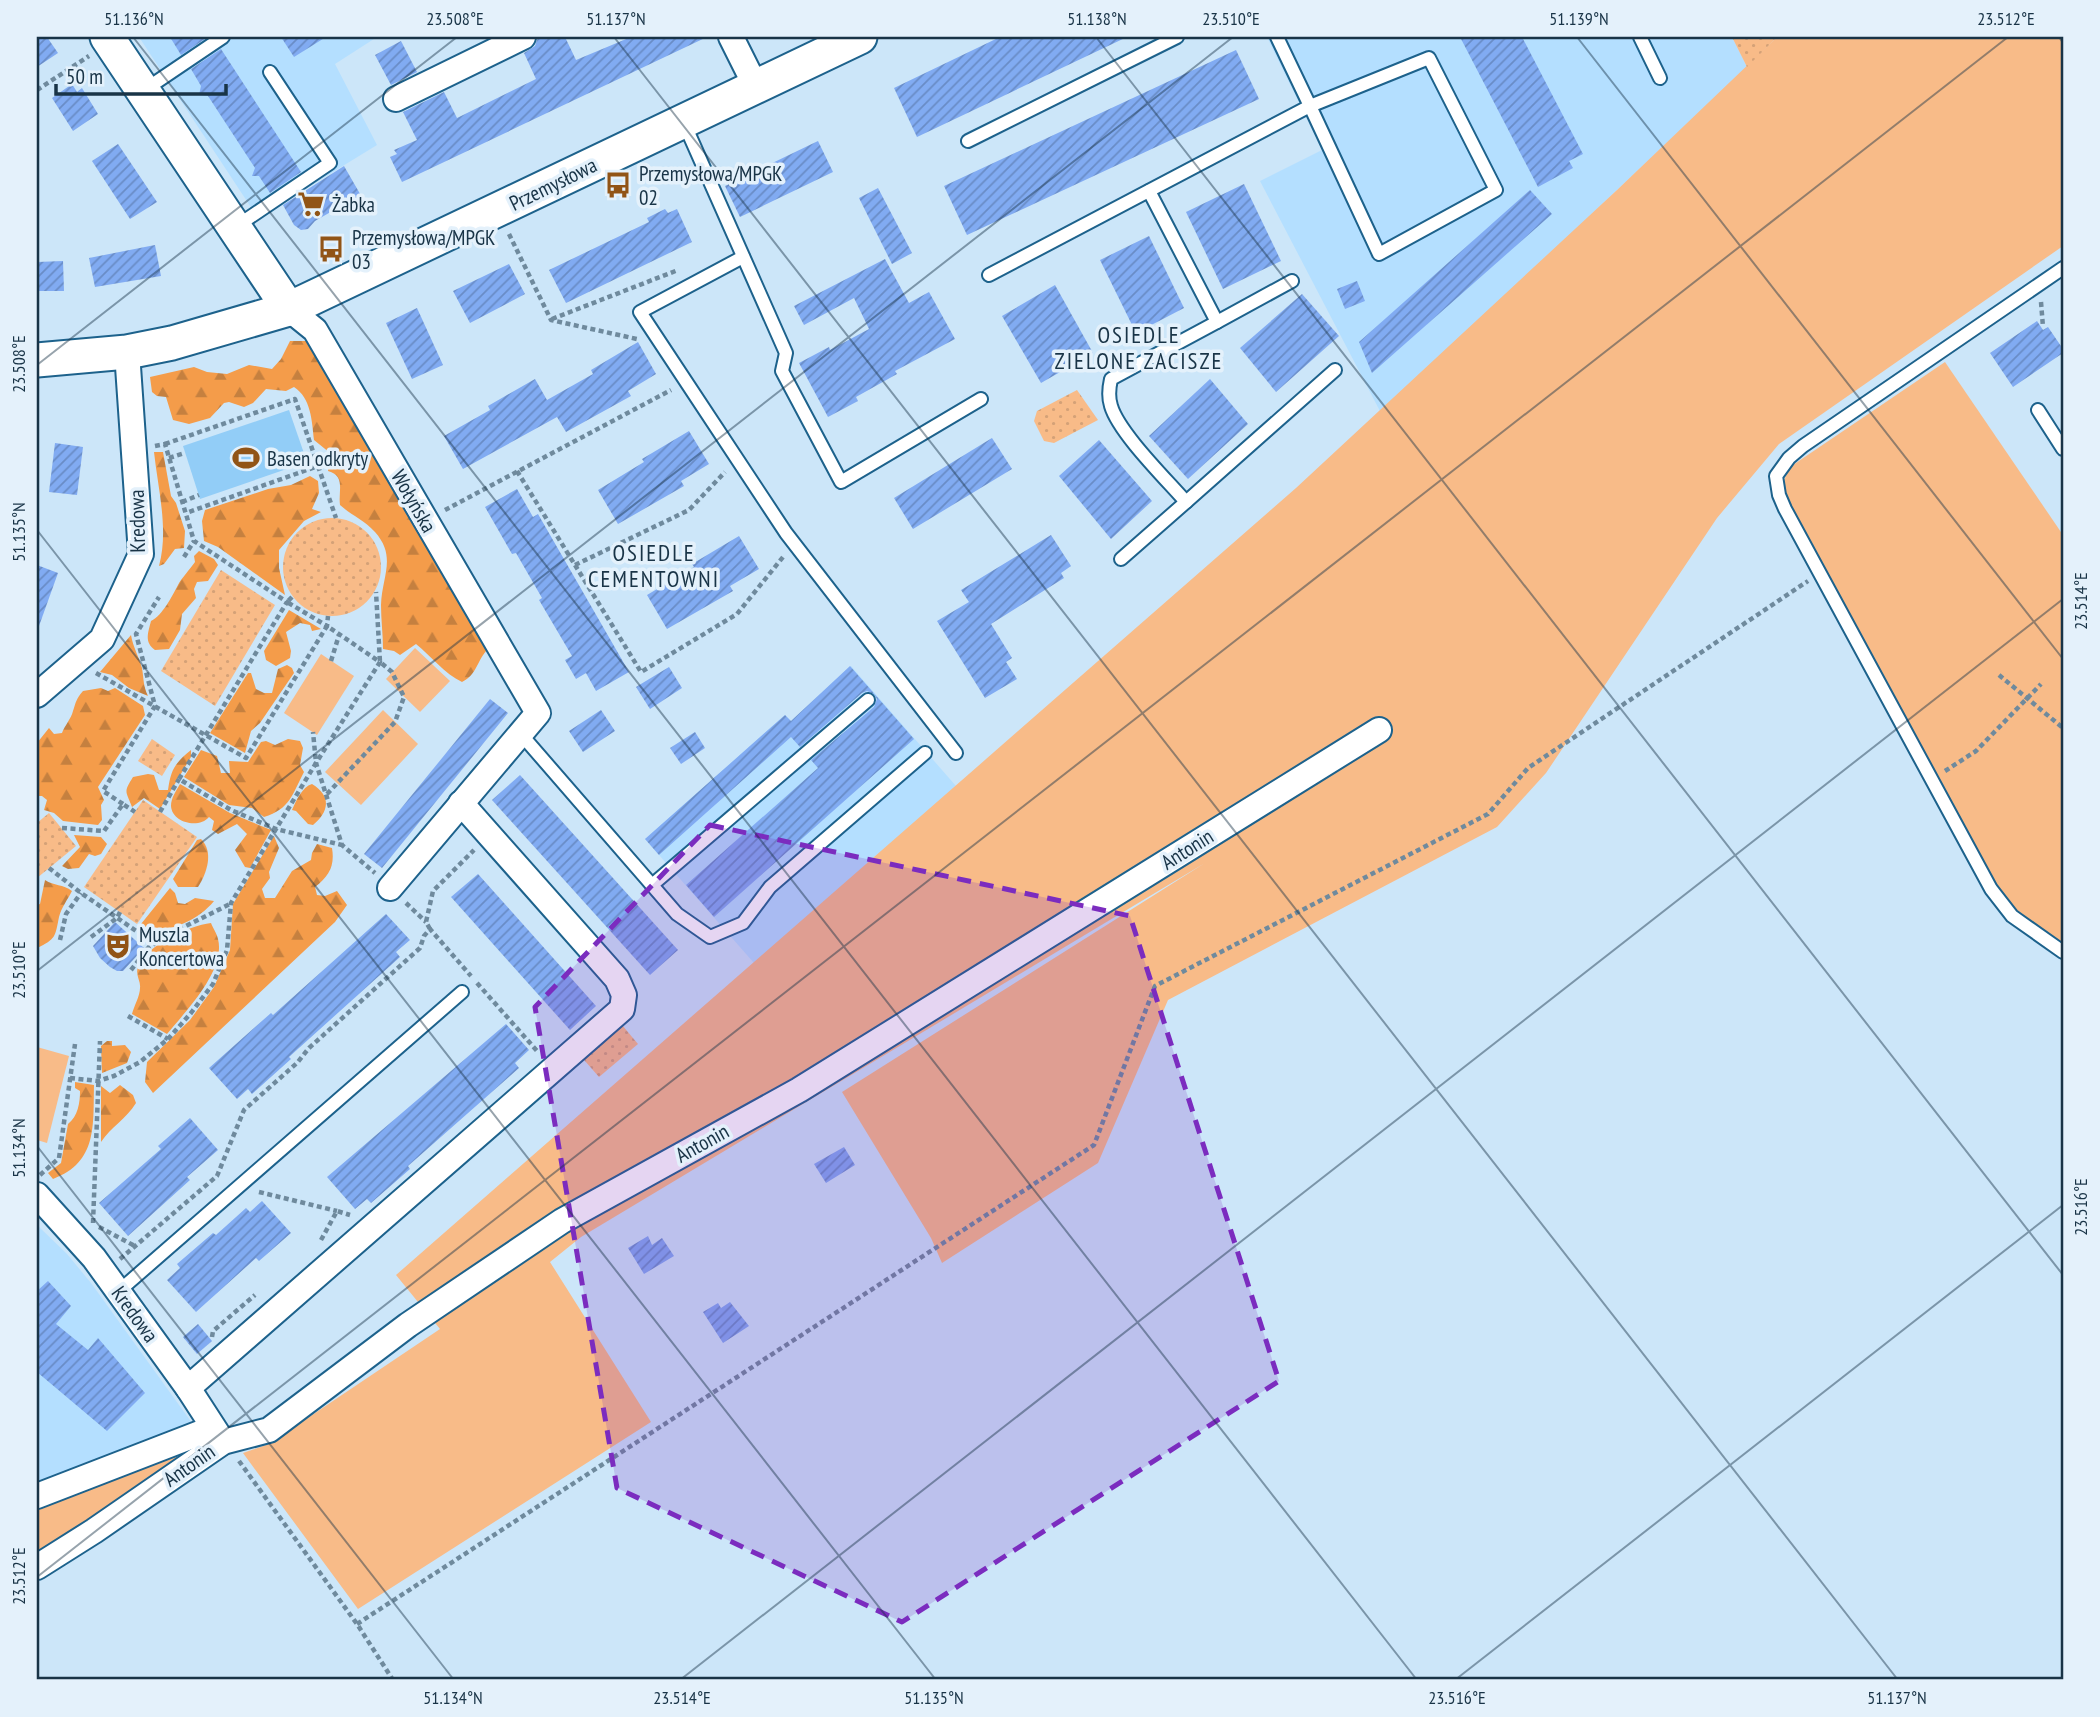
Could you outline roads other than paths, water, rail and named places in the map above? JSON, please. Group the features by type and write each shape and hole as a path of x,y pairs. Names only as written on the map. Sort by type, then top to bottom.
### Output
{"main road":[{"name":"Przemysłowa","path":"37,360 127,352 208,334 289,309 860,37"},
{"name":"Wołyńska","path":"108,40 289,309"}],"street":[{"path":"396,99 523,37"},
{"path":"731,37 756,87"},
{"name":"Wołyńska","path":"289,309 315,330 537,713 390,888"},
{"name":"Kredowa","path":"37,695 102,639 141,554 127,352"},
{"name":"Antonin","path":"37,1567 94,1531 218,1434 269,1430 408,1325 562,1221 799,1090 1379,730"},
{"path":"188,1388 622,1009 624,995 617,979 461,803"},
{"name":"Kredowa","path":"37,1195 122,1288 218,1434"},
{"path":"37,1496 218,1434"}],"lane":[{"path":"143,91 223,37"},
{"path":"968,141 1177,37"},
{"path":"989,275 1310,106 1429,58 1496,190 1379,254 1310,106 1278,37"},
{"path":"1640,37 1660,78"},
{"path":"234,228 330,163 270,72"},
{"path":"684,122 786,353 782,371 841,482 981,399"},
{"path":"1149,191 1217,322"},
{"path":"743,257 640,312 786,533 956,753"},
{"path":"2063,268 1803,446 1782,466 1776,477 1779,495 2001,905 2023,925 2063,951"},
{"path":"1186,502 1118,423 1110,405 1108,391 1111,379 1292,281"},
{"path":"1121,559 1335,370"},
{"path":"2038,410 2063,449"},
{"path":"652,886 868,700"},
{"path":"520,733 677,914 710,937 743,923 770,887 925,752"},
{"path":"122,1288 462,992"}],"place":[{"name":"Przemysłowa/MPGK 02","path":"618,185"},
{"name":"Żabka","path":"311,204"},
{"name":"Przemysłowa/MPGK 03","path":"331,249"},
{"name":"Basen odkryty","path":"246,458"},
{"name":"Muszla Koncertowa","path":"118,946"}],"district":[{"name":"OSIEDLE ZIELONE ZACISZE","path":"1139,347"},
{"name":"OSIEDLE CEMENTOWNI","path":"654,565"}]}
